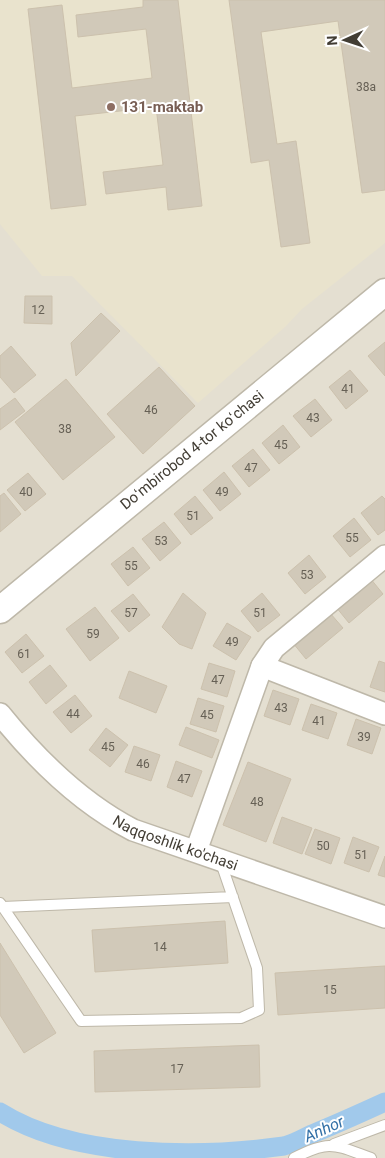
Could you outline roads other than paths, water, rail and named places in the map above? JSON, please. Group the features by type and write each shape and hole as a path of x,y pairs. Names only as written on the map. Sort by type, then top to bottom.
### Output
{"street":[{"name":"Doʻmbirobod 4-tor koʻchasi","path":"0,610 385,292"},
{"path":"196,851 262,666 274,648 385,556"},
{"path":"262,666 385,714"},
{"name":"Naqqoshlik ko'chasi","path":"0,714 53,771 105,815 133,830 385,917"}],"lane":[{"path":"1,905 81,1022 241,1018 259,1010 257,968 220,859"},
{"path":"1,905 232,897"},
{"path":"294,1158 311,1150 334,1144 385,1125"},
{"path":"334,1144 371,1158"}],"waterway":[{"name":"Anhor","path":"0,1112 30,1127 63,1138 99,1146 137,1151 176,1153 250,1150 284,1146 385,1102"}],"place":[{"name":"131-maktab","path":"111,107"}]}
